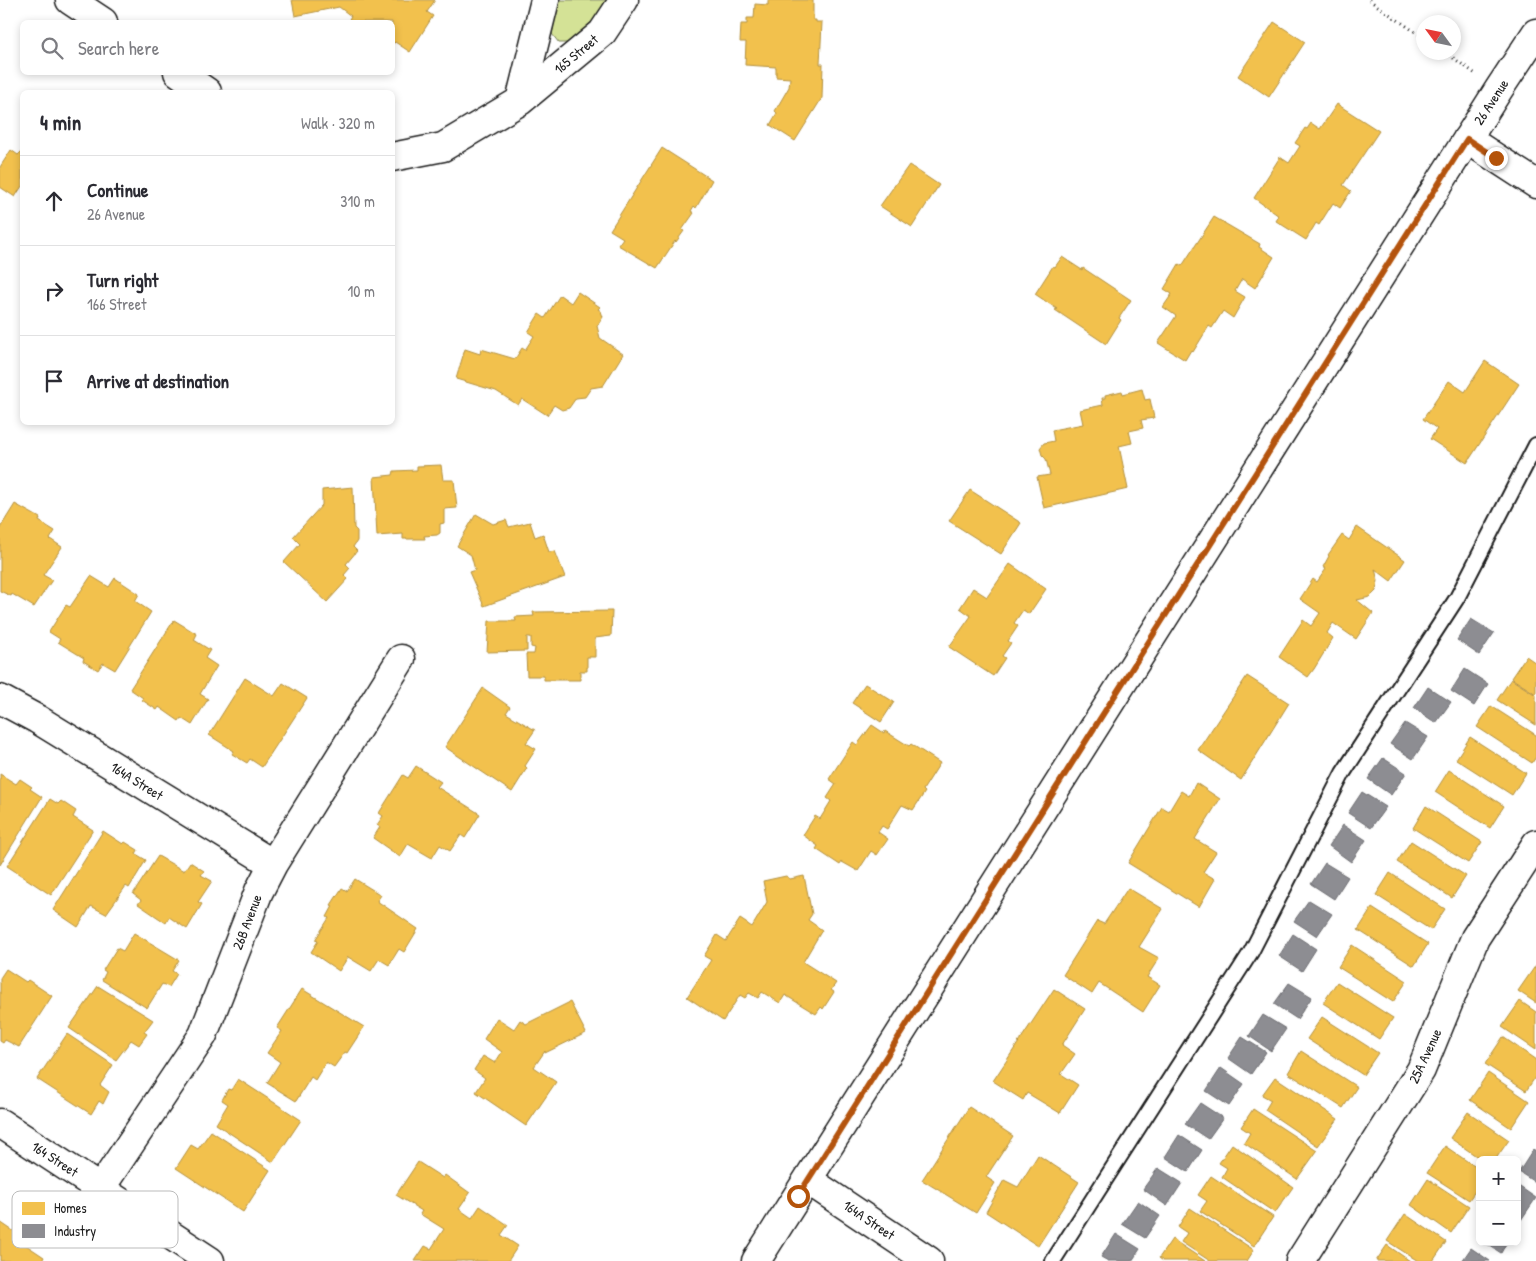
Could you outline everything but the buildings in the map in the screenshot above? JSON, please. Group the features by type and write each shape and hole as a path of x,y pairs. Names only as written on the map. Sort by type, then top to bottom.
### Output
{"street":[{"path":"70,0 100,20"},
{"path":"520,101 545,0"},
{"name":"165 Street","path":"395,156 443,147 520,101 602,33 624,0"},
{"name":"26 Avenue","path":"756,1261 1536,33"},
{"path":"182,75 204,90"},
{"path":"1467,139 1536,184"},
{"name":"26B Avenue","path":"100,1189 203,1034 259,891 273,864 401,658"},
{"name":"164A Street","path":"0,699 37,719 273,864"},
{"name":"25A Avenue","path":"1300,1261 1421,1070 1475,938 1536,844"},
{"name":"164 Street","path":"0,1123 103,1191"},
{"name":"164A Street","path":"808,1180 929,1261"},
{"name":"164 Street","path":"178,1240 210,1261"}],"lane":[{"path":"1053,1261 1251,952 1343,773 1457,598 1536,445"}],"path":[{"path":"1369,0 1416,32"},
{"path":"1457,60 1499,89"}],"green space":[{"path":"558,0 606,0 604,9 571,43 559,43 552,34"}],"route":[{"path":"798,1196 1467,139 1496,158"}]}
